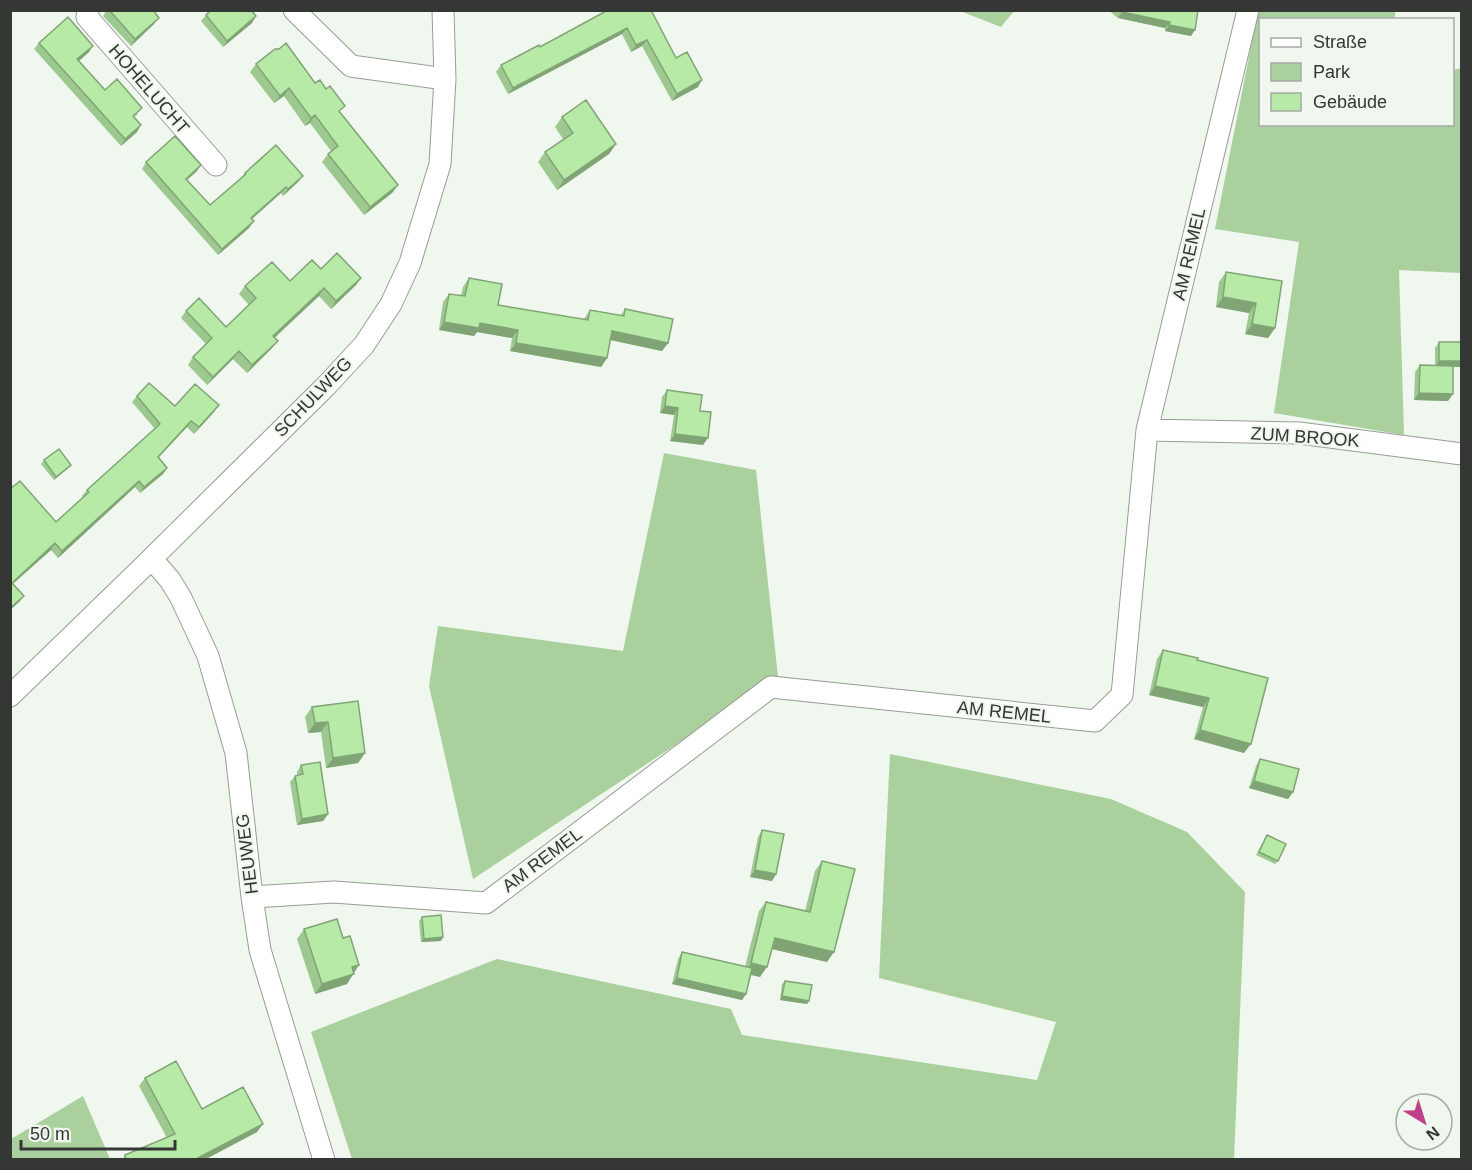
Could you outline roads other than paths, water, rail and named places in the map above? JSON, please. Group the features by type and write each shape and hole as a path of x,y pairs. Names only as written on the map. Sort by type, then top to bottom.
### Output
{"street":[{"name":"HOHELUCHT","path":"88,10 87,17 216,165"},
{"path":"294,10 351,66 445,79"},
{"name":"SCHULWEG","path":"10,696 326,386 364,345 392,304 410,263 440,164 445,79 443,10"},
{"name":"AM REMEL","path":"252,897 334,892 486,903 771,687 1095,721 1122,695 1147,430 1248,10"},
{"name":"ZUM BROOK","path":"1147,430 1299,433 1461,454"},
{"name":"HEUWEG","path":"152,559 182,598 208,656 236,753 260,950 324,1160"}]}
